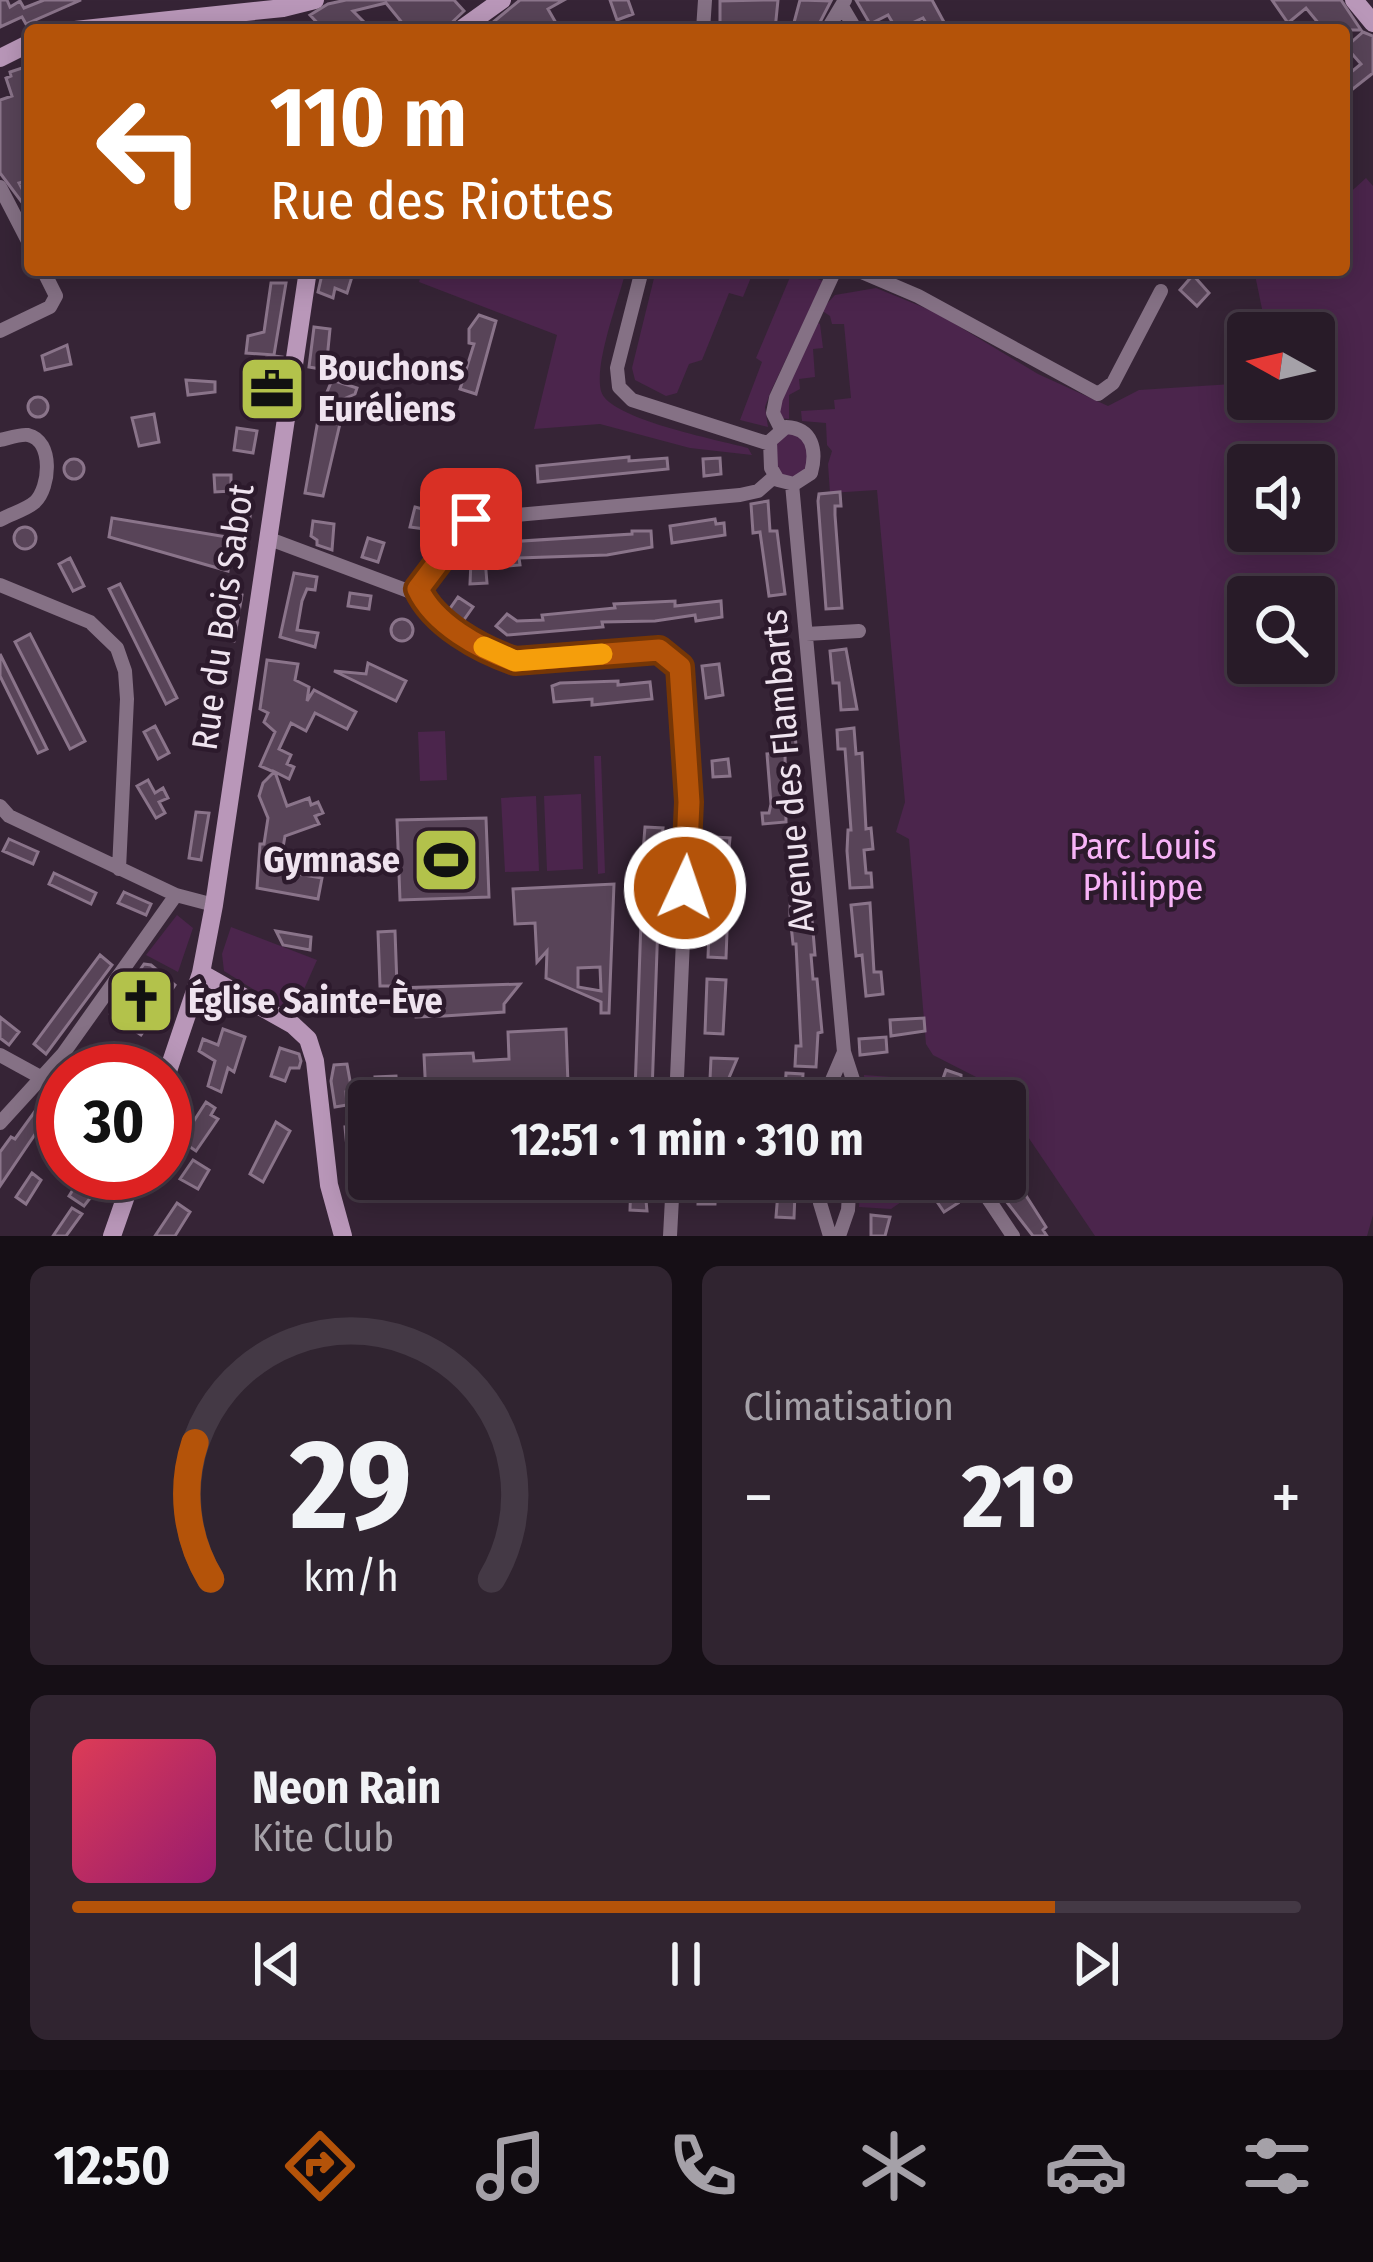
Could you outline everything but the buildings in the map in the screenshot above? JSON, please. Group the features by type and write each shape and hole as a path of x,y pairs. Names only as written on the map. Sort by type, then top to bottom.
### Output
{"main road":[{"path":"128,24 283,8 315,0"},
{"path":"468,24 502,0"},
{"path":"1354,0 1373,23"},
{"name":"Rue du Bois Sabot","path":"177,1044 201,973 214,905 307,276"},
{"path":"201,973 293,1025 308,1039 315,1061 329,1186 343,1236"},
{"path":"112,1236 125,1200"}],"street":[{"path":"0,187 24,233"},
{"path":"0,331 50,307 56,296 46,276"},
{"path":"640,276 617,368 619,387 632,400 770,444"},
{"path":"781,429 774,404 833,276"},
{"path":"871,276 918,296 1098,394 1113,383 1161,291"},
{"path":"774,477 770,444 781,429"},
{"path":"774,477 792,484 805,480 813,470 812,442 800,429 781,429"},
{"path":"0,440 25,434 37,439 45,448 47,468 43,490 35,501 0,520"},
{"path":"267,538 402,592 418,589 471,519 740,495 758,491 774,477"},
{"name":"Avenue des Flambarts","path":"792,484 844,1052 853,1080"},
{"path":"0,585 90,622 117,648 127,699 118,868"},
{"path":"418,589 428,610 494,653 515,661 659,650 680,667 689,802 677,1080"},
{"path":"806,634 859,631"},
{"path":"0,835 4,811 176,895 214,905"},
{"path":"67,1044 176,895"},
{"path":"832,1080 844,1052"},
{"path":"0,1055 36,1075"},
{"path":"0,1123 36,1084"},
{"path":"670,1236 672,1200"},
{"path":"820,1200 830,1236"},
{"path":"839,1236 849,1200"},
{"path":"988,1200 1009,1234"}],"green space":[{"name":"Parc Louis Philippe","path":"1366,178 1373,186 1373,1215 1367,1236 1095,1236 1026,1134 1026,1080 982,1080 933,1055 926,1044 909,839 896,832 905,802 877,490 830,493 832,451 827,445 826,423 802,421 801,411 835,409 834,400 851,398 844,324 832,324 821,310 835,295 876,288 935,312 1038,374 1108,406 1139,390 1227,384 1227,420 1335,420 1335,312 1263,312 1255,276 1350,276 1350,193"},
{"path":"420,276 624,276 604,348 600,379 608,401 643,419 748,448 752,455 690,448 600,424 534,429 557,335 419,282"},
{"path":"655,276 752,276 743,297 729,293 702,360 689,364 677,393 666,396 635,380 632,368"},
{"path":"790,276 823,281 771,391 765,407 768,427 740,420 762,362 756,358"},
{"path":"815,321 820,324 823,348 813,349 815,377 799,379 800,389 789,395 789,419 779,418 779,400"},
{"path":"796,433 805,439 808,462 801,477 788,479 777,470 775,448 782,435"},
{"path":"445,731 447,780 420,781 418,732"},
{"path":"594,756 601,756 605,873 598,874"},
{"path":"581,794 583,869 547,871 544,796"},
{"path":"536,796 539,871 505,872 501,798"},
{"path":"177,915 193,928 178,972 146,955"},
{"path":"231,927 317,960 293,1014 224,971 222,954"},
{"path":"864,1075 905,1078 905,1080 864,1080"},
{"path":"860,1200 904,1200 891,1209 859,1207"}],"slow traffic":[{"path":"484,647 515,661 602,654"}],"place":[{"name":"Bouchons Euréliens","path":"272,389"},
{"name":"Gymnase","path":"446,860"},
{"name":"Église Sainte-Ève","path":"141,1001"}],"route":[{"path":"471,519 418,589 428,610 494,653 515,661 659,650 680,667 689,802 685,888"}]}
